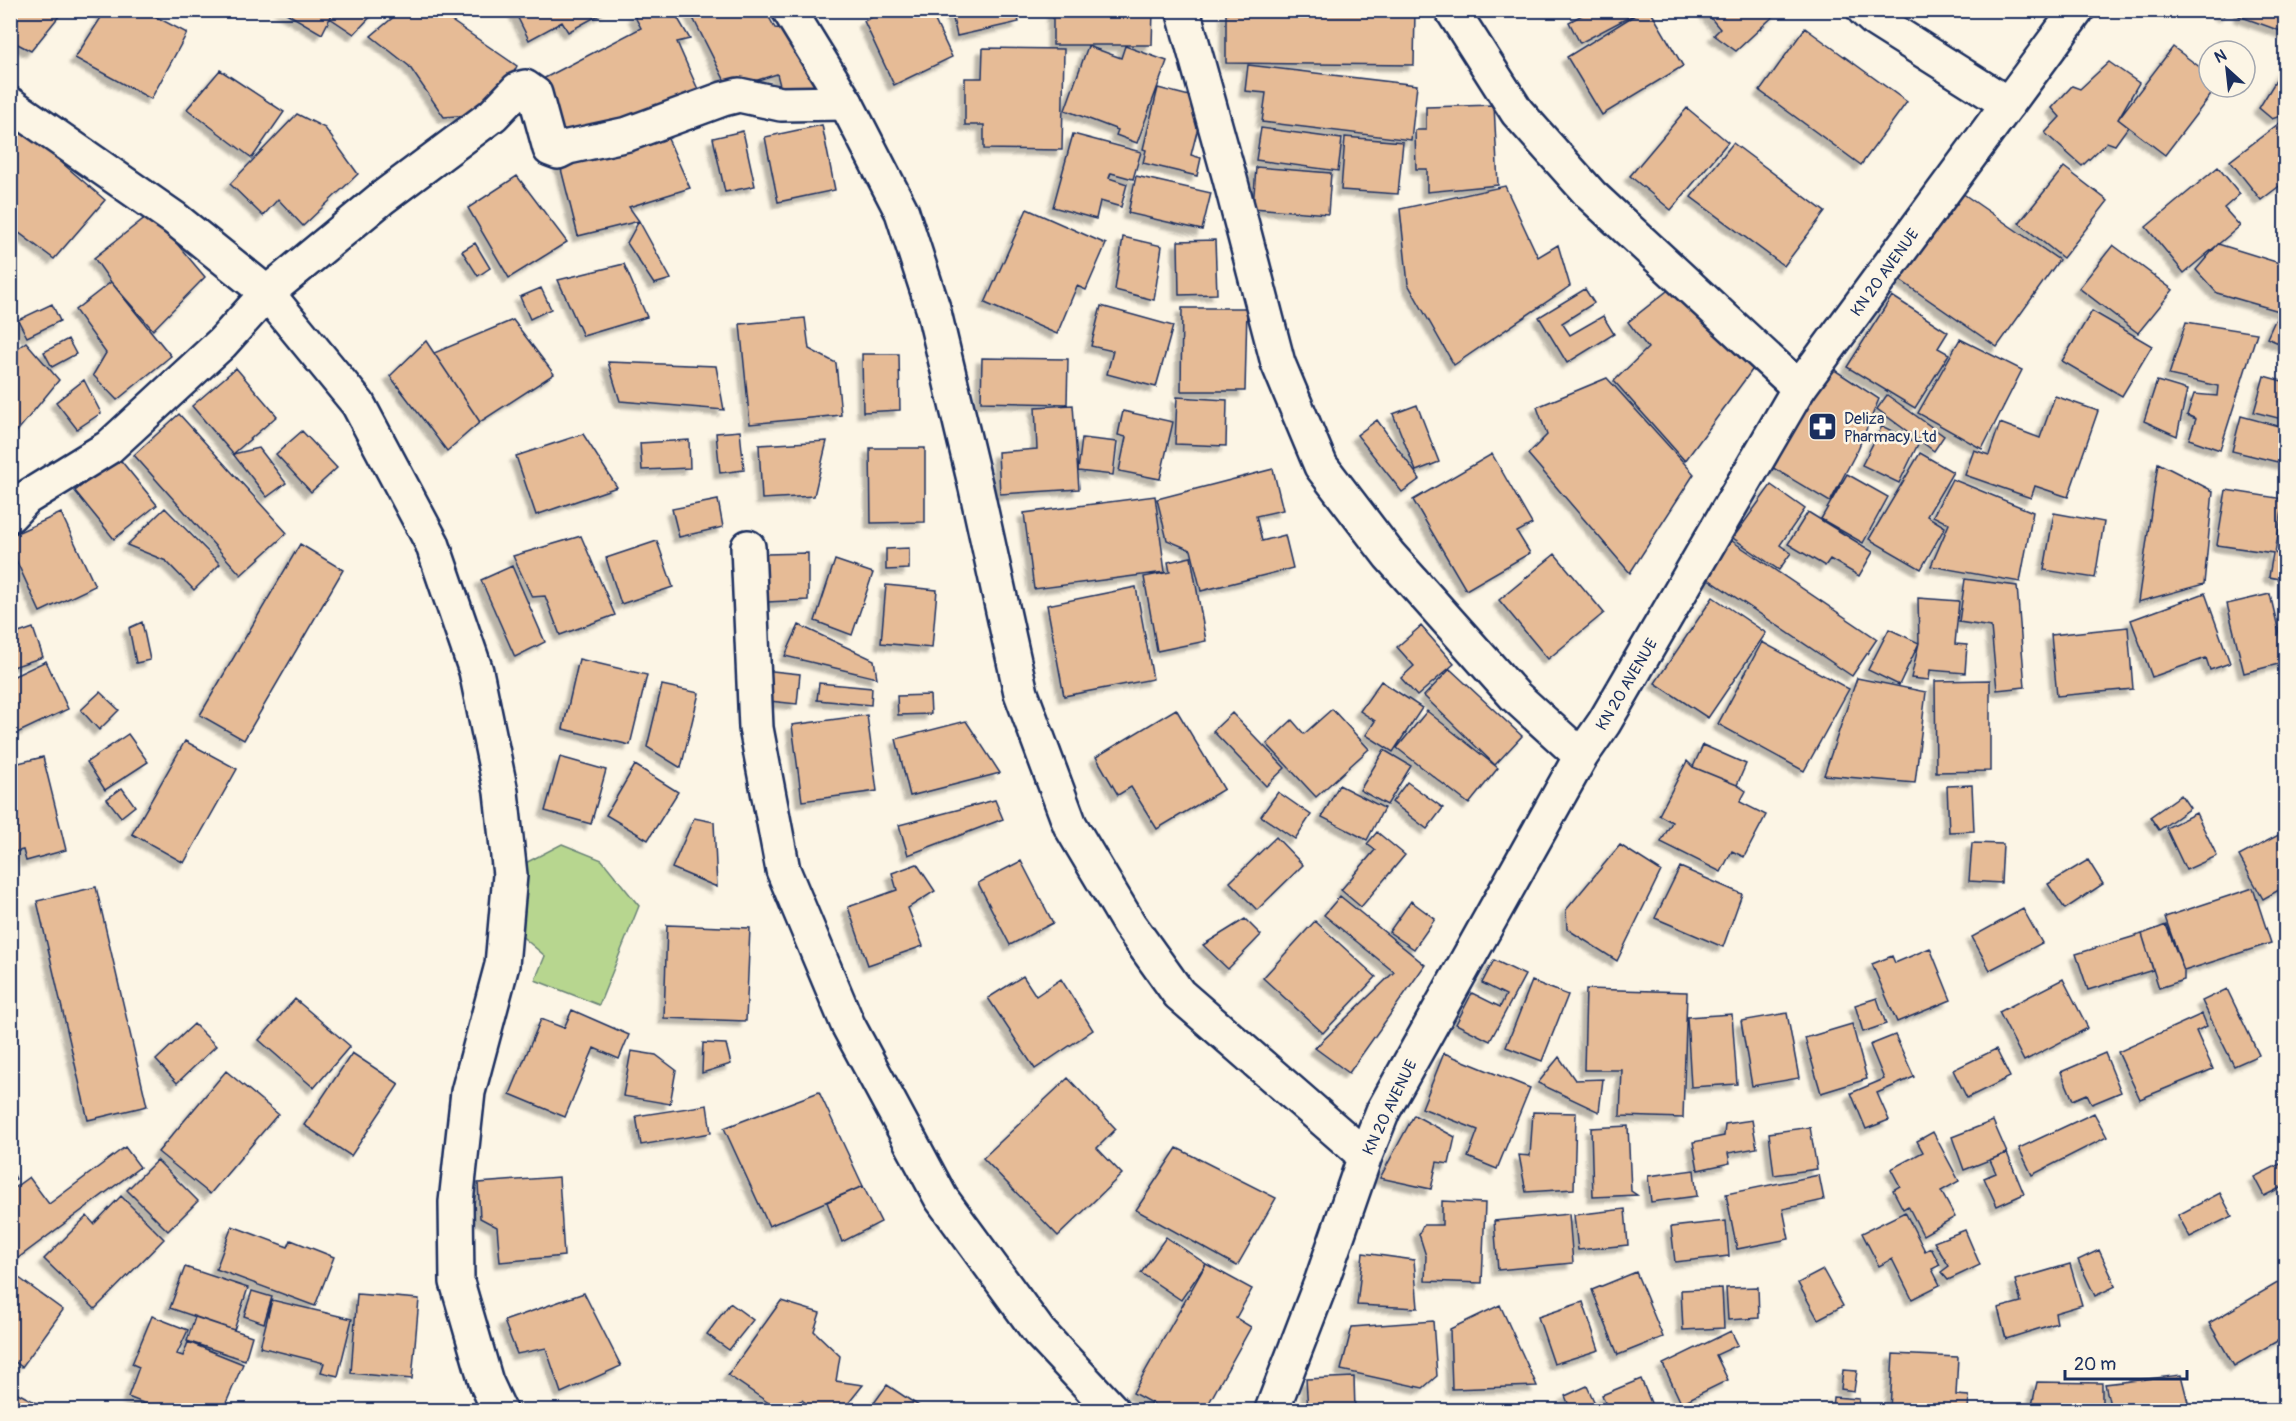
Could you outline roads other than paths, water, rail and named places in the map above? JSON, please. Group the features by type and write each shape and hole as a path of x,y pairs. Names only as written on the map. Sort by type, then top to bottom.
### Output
{"street":[{"path":"789,10 846,103 902,212 933,308 976,488 1021,693 1070,825 1129,924 1179,994 1365,1156"},
{"path":"1184,10 1278,363 1321,466 1389,555 1515,696 1581,756"},
{"path":"1452,10 1517,112 1591,195 1799,388"},
{"path":"1864,10 1875,20 2008,104"},
{"name":"KN 20 AVENUE","path":"1272,1410 1383,1111 1581,756 1604,723 1799,388 2076,10"},
{"path":"10,515 26,498 109,447 222,343 267,293 382,198 493,114 518,89 525,87 535,94 550,149 558,152 568,147 628,134 739,95 781,104 846,103"},
{"path":"10,104 174,218 267,293 358,404 432,543 476,671 499,781 510,875 502,965 468,1092 456,1202 457,1282 486,1382 499,1410"},
{"path":"748,547 756,728 783,870 848,1025 941,1198 1039,1332 1112,1410"}],"place":[{"name":"Deliza Pharmacy Ltd","path":"1823,427"}]}
